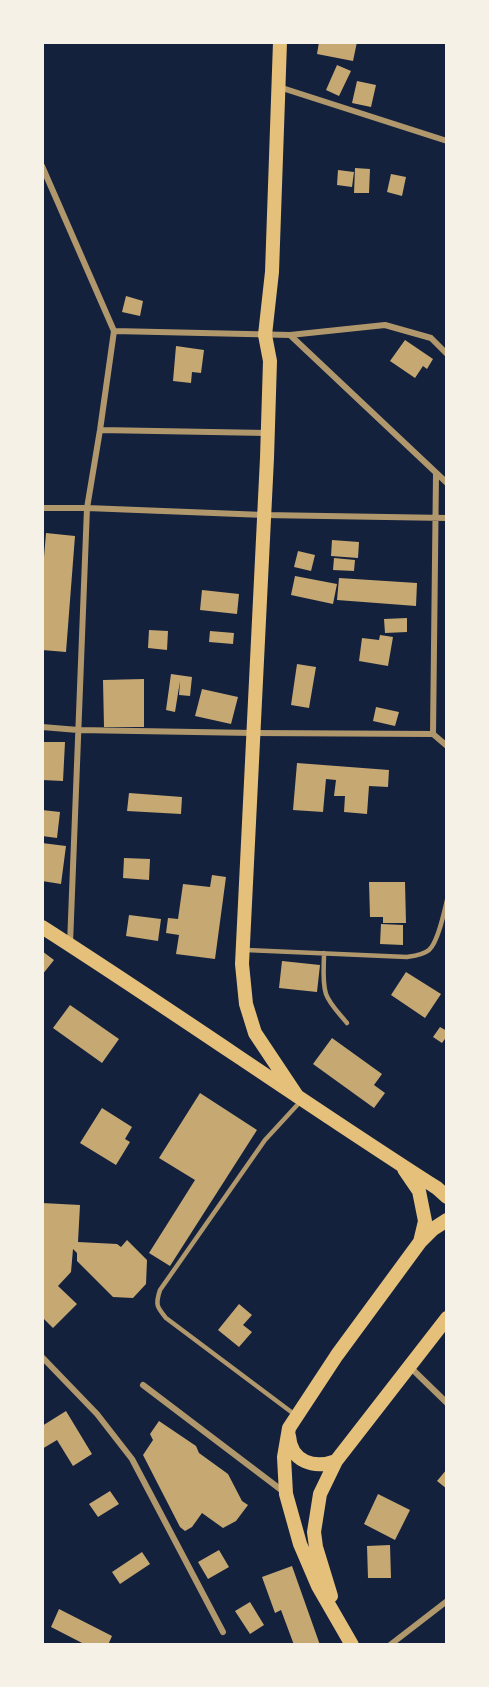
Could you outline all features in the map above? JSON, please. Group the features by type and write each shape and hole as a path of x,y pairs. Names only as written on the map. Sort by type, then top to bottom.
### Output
{"main road":[{"path":"280,42 272,272 265,335 270,361 268,433 242,964 246,1004 255,1034 299,1098"},
{"path":"42,927 446,1193"},
{"path":"401,1164 419,1191 425,1221 420,1242"},
{"path":"352,1645 318,1586 300,1544 286,1494 284,1457 293,1422 337,1355 420,1242 433,1229 447,1220"},
{"path":"336,1616 314,1532 320,1494 336,1461 447,1318"},
{"path":"293,1422 289,1439 294,1451 302,1459 313,1464 325,1465 336,1461"}],"street":[{"path":"279,87 447,141"},
{"path":"42,166 114,331 87,508 70,945"},
{"path":"114,331 290,335 385,325 431,338 447,354"},
{"path":"290,335 447,483"},
{"path":"100,430 268,433"},
{"path":"433,734 436,474"},
{"path":"42,508 447,518"},
{"path":"42,727 78,730 433,734 447,746"},
{"path":"42,1358 97,1414 132,1459 223,1632"},
{"path":"409,1366 447,1403"},
{"path":"143,1385 286,1494"},
{"path":"390,1645 447,1601"}],"lane":[{"path":"243,950 407,957 422,954 431,949 436,939 447,900"},
{"path":"324,953 326,994 347,1023"},
{"path":"293,1422 166,1318 158,1308 157,1300 160,1290 265,1140 299,1098"}],"building":[{"path":"319,42 357,42 353,61 317,54"},
{"path":"337,65 351,71 339,96 326,90"},
{"path":"357,81 376,85 371,107 352,103"},
{"path":"355,168 370,169 369,193 354,193"},
{"path":"338,170 354,172 352,187 337,185"},
{"path":"391,174 406,177 402,196 387,192"},
{"path":"126,296 143,301 140,316 122,312"},
{"path":"405,340 433,359 427,369 423,366 415,378 390,361"},
{"path":"176,346 204,350 201,373 192,372 191,383 173,381"},
{"path":"46,533 75,536 66,652 42,650 42,569"},
{"path":"332,540 359,542 358,558 331,556"},
{"path":"298,551 315,555 311,571 294,567"},
{"path":"334,558 355,560 354,571 333,570"},
{"path":"295,576 337,584 333,604 291,595"},
{"path":"339,578 417,583 416,606 337,600"},
{"path":"202,590 239,594 237,614 200,610"},
{"path":"407,618 407,632 385,633 384,619"},
{"path":"149,630 168,631 167,650 148,648"},
{"path":"210,631 234,633 233,644 209,642"},
{"path":"380,635 393,637 388,666 359,661 362,638 379,640"},
{"path":"297,664 316,667 309,708 291,705"},
{"path":"171,674 192,677 190,696 179,695 180,681 175,712 166,710"},
{"path":"144,679 144,727 104,727 103,680"},
{"path":"202,689 238,697 231,724 195,716"},
{"path":"376,707 399,712 395,726 373,721"},
{"path":"42,742 65,742 63,781 42,780"},
{"path":"297,763 389,770 388,787 369,786 367,814 344,812 345,796 334,796 336,780 326,779 323,812 293,810"},
{"path":"129,793 182,797 181,814 127,811"},
{"path":"42,810 60,812 57,838 42,836"},
{"path":"42,843 66,846 61,884 42,881"},
{"path":"124,858 150,859 149,880 123,878"},
{"path":"212,875 226,877 215,959 176,954 179,935 166,933 168,918 178,919 183,884 210,887"},
{"path":"369,882 405,882 406,923 383,923 383,917 370,917"},
{"path":"129,915 161,919 158,941 126,936"},
{"path":"381,924 403,925 403,945 380,944"},
{"path":"42,951 54,960 42,975"},
{"path":"282,961 320,965 317,992 279,988"},
{"path":"406,972 441,994 425,1018 391,995"},
{"path":"70,1005 119,1039 102,1063 53,1028"},
{"path":"440,1027 447,1031 447,1036 442,1043 433,1037"},
{"path":"332,1038 382,1074 374,1085 385,1093 374,1108 313,1064"},
{"path":"200,1093 257,1130 170,1266 149,1253 195,1180 159,1158"},
{"path":"102,1108 132,1127 125,1139 130,1142 116,1165 80,1143"},
{"path":"42,1203 80,1205 78,1242 117,1244 121,1247 127,1240 147,1260 146,1284 133,1298 113,1297 77,1261 77,1253 73,1249 71,1272 58,1286 77,1304 53,1328 42,1317"},
{"path":"239,1304 252,1315 243,1325 252,1332 239,1347 218,1330"},
{"path":"66,1411 92,1454 73,1466 57,1440 42,1449 42,1426"},
{"path":"159,1421 196,1446 199,1453 228,1474 242,1501 248,1505 236,1521 223,1528 202,1513 192,1527 185,1531 180,1527 143,1455 153,1440 150,1434"},
{"path":"447,1469 447,1489 437,1481"},
{"path":"110,1491 119,1504 98,1517 89,1504"},
{"path":"378,1494 410,1510 395,1540 364,1524"},
{"path":"390,1545 391,1578 368,1578 367,1546"},
{"path":"219,1550 229,1567 208,1579 198,1562"},
{"path":"142,1552 150,1564 120,1584 112,1572"},
{"path":"292,1566 320,1645 294,1645 281,1610 275,1613 262,1577"},
{"path":"250,1602 264,1625 250,1634 235,1611"},
{"path":"59,1609 112,1636 108,1645 86,1645 51,1627"}]}
